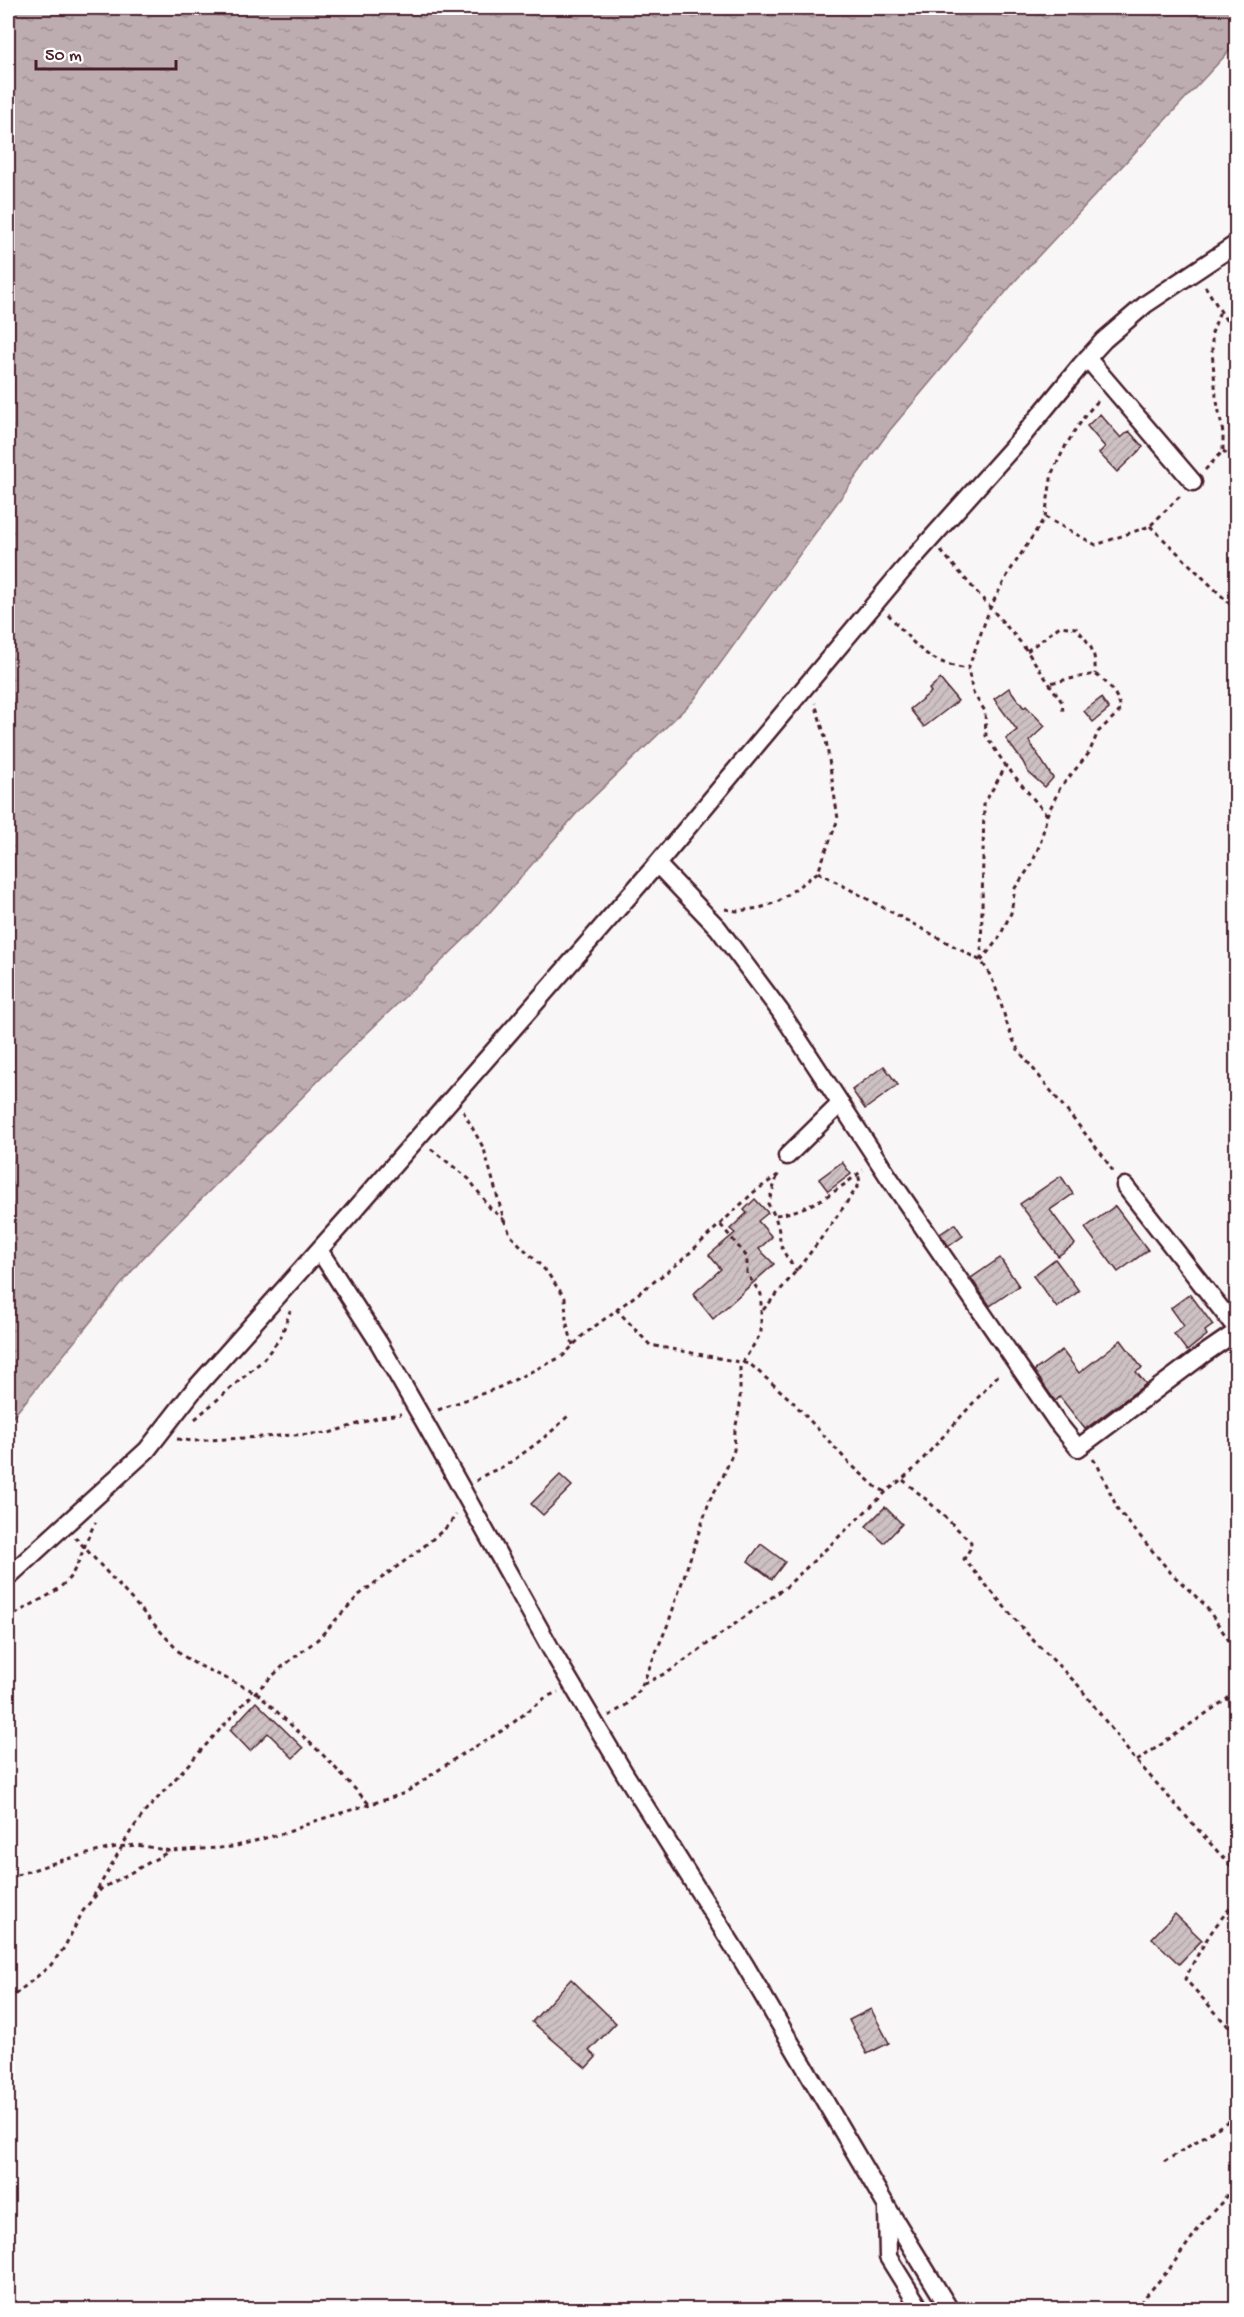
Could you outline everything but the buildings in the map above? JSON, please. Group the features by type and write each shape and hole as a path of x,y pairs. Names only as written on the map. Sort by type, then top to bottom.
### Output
{"street":[{"path":"8,1577 147,1450 201,1382 657,864 877,601 1021,438 1087,358 1104,340 1146,304 1236,244"},
{"path":"1087,358 1193,482"},
{"path":"657,864 731,944 780,1011 877,1159 1057,1422 1078,1448 1236,1330 1125,1186"},
{"path":"787,1155 840,1104"},
{"path":"319,1250 379,1343 593,1720 745,1965 886,2207 950,2310"},
{"path":"886,2207 888,2256 921,2310"}],"path":[{"path":"1197,271 1226,320 1236,321"},
{"path":"1045,518 1096,544 1150,526 1223,451 1223,433 1216,396 1212,351 1212,333 1220,311"},
{"path":"1047,815 1006,766 986,736 985,711 973,693 968,669 990,608 1008,574 1045,518 1052,473 1061,454 1086,414 1111,386"},
{"path":"1223,451 1236,459"},
{"path":"1150,526 1236,610"},
{"path":"930,539 1027,651 1062,702 1063,712"},
{"path":"877,601 925,655 947,666 968,669"},
{"path":"1027,651 1060,626 1076,628 1090,644 1096,657 1095,674"},
{"path":"981,961 999,938 1011,914 1015,888 1032,864 1041,841 1047,815 1060,788 1089,753 1098,732 1120,710 1113,692 1095,674 1049,682"},
{"path":"703,912 719,909 760,908 779,901 818,872 838,819 826,740 820,715 808,685"},
{"path":"981,961 984,804 1006,766"},
{"path":"818,872 981,961 991,974 997,988 1003,1016 1019,1051 1125,1186"},
{"path":"453,1097 466,1114 484,1149 504,1220 511,1236 546,1271 565,1299 566,1321 573,1345"},
{"path":"417,1139 469,1179 490,1208 504,1220"},
{"path":"787,1155 768,1204 776,1215 781,1234 780,1241 797,1271"},
{"path":"776,1215 794,1213 843,1187 877,1159"},
{"path":"761,1311 797,1271 858,1186 860,1182 858,1174"},
{"path":"175,1438 193,1441 329,1433 380,1417 419,1413 461,1403 500,1387 563,1356 616,1309 680,1262 754,1192 778,1175"},
{"path":"593,1720 608,1716 626,1705 640,1690 681,1590 710,1499 722,1479 734,1450 740,1406 740,1367 760,1333 761,1294 747,1274 747,1257 720,1224"},
{"path":"616,1309 650,1345 750,1364 773,1382 849,1463 876,1487 886,1492"},
{"path":"193,1422 262,1361 280,1337 290,1311"},
{"path":"643,1684 670,1671 786,1587 886,1492 903,1480 1000,1373 1015,1360"},
{"path":"8,2000 56,1959 122,1846 145,1812 203,1751 245,1702 282,1667 318,1639 359,1595 448,1526 474,1483 486,1472 505,1466 533,1447 568,1416"},
{"path":"169,1445 184,1430"},
{"path":"1078,1448 1098,1466 1118,1510 1142,1540 1205,1605 1236,1651"},
{"path":"903,1480 971,1542 964,1559 1030,1637 1078,1685 1137,1761 1236,1872"},
{"path":"8,1620 34,1601 56,1590 69,1578 100,1516"},
{"path":"62,1527 85,1546 182,1655 256,1693 318,1750 370,1805"},
{"path":"8,1878 63,1860 122,1846 136,1845 171,1851 233,1847 370,1805 405,1793 456,1758 505,1729 546,1697 575,1689"},
{"path":"1137,1761 1236,1692"},
{"path":"1227,1699 1236,1709"},
{"path":"93,1897 101,1889 171,1851"},
{"path":"1236,1902 1222,1917 1199,1952 1185,1979 1236,2035"},
{"path":"1164,2162 1230,2120 1236,2113"},
{"path":"1230,2120 1236,2129"},
{"path":"1134,2310 1170,2268 1236,2182"}],"water":[{"path":"8,8 1236,8 1236,44 1016,280 890,430 693,701 577,813 476,928 336,1063 141,1260 8,1423"}]}
